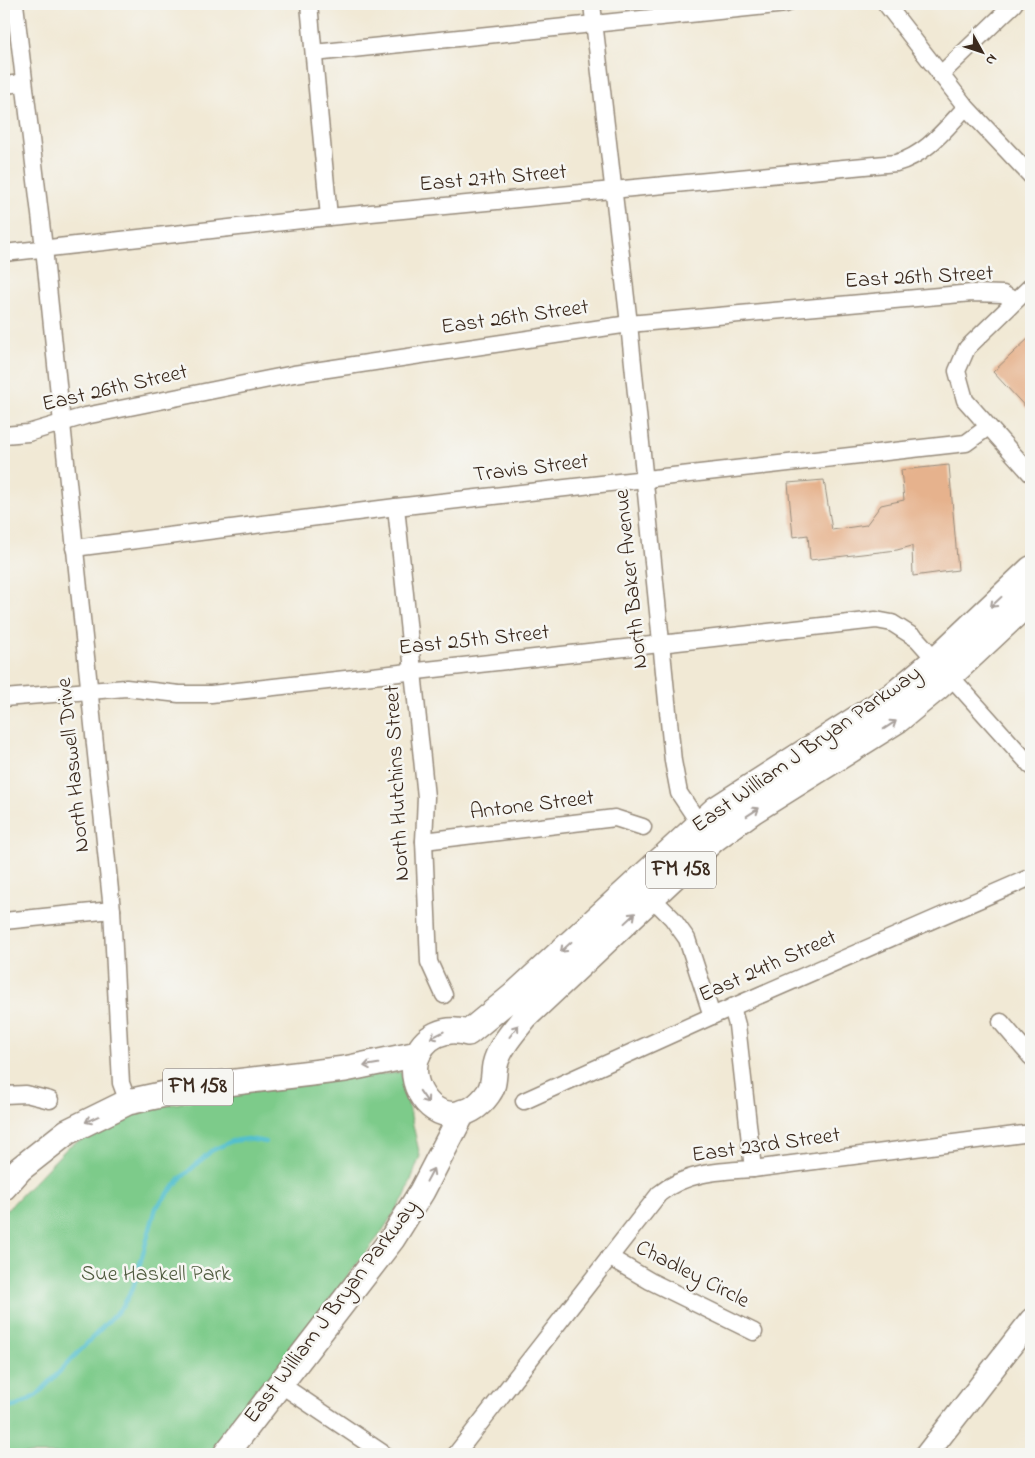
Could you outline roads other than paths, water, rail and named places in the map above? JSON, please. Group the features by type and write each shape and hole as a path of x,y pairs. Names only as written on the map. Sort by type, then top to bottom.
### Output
{"main road":[{"name":"East William J Bryan Parkway","path":"226,1454 392,1239 422,1190 463,1112 477,1106 488,1095 495,1080 495,1066 504,1045 525,1017 729,827 898,720 1031,569"},
{"name":"East William J Bryan Parkway","path":"468,1034 513,996 698,823 737,793 892,696 942,668 1031,600"},
{"path":"463,1112 445,1114 438,1112 427,1102 415,1080 415,1063 418,1054 426,1042 438,1034 453,1030 468,1034 488,1050 495,1066"},
{"name":"FM 158","path":"4,1187 20,1169 67,1132 128,1102 202,1086 345,1069 418,1054"}],"street":[{"name":"North Haswell Drive","path":"15,4 44,248 60,423 112,910 121,1083 128,1102"},
{"path":"309,4 329,216"},
{"name":"North Baker Avenue","path":"592,4 629,324 673,762 679,793 698,823"},
{"path":"314,53 593,22 786,4"},
{"path":"886,4 966,107 1031,176"},
{"path":"940,75 1014,4"},
{"path":"4,85 23,83"},
{"name":"East 27th Street","path":"4,253 329,216 896,163 910,159 924,150 966,107"},
{"name":"East 26th Street","path":"4,435 28,433 84,416 294,374 629,324 972,293 1003,294 1015,301 1031,286"},
{"path":"1015,301 967,348 957,372 964,400 1031,474"},
{"name":"Travis Street","path":"74,548 396,507 966,443 988,427"},
{"name":"North Hutchins Street","path":"396,507 426,797 424,841 429,962 444,995"},
{"name":"East 25th Street","path":"4,698 126,688 179,694 211,694 414,669 876,620 892,623 917,639 1031,766"},
{"name":"Antone Street","path":"424,841 615,818 643,827"},
{"name":"East 24th Street","path":"524,1101 732,1007 1031,877"},
{"path":"652,898 672,918 687,939 712,1016"},
{"path":"4,922 112,910"},
{"path":"732,1007 737,1025 753,1169"},
{"path":"1001,1022 1031,1057"},
{"path":"4,1095 26,1094 50,1100"},
{"name":"East 23rd Street","path":"456,1454 659,1194 671,1184 710,1172 753,1169 1031,1133"},
{"name":"Chadley Circle","path":"609,1257 650,1281 754,1332"},
{"path":"926,1454 1027,1334"},
{"path":"280,1384 384,1454"}],"waterway":[{"path":"4,1409 17,1406 37,1395 122,1307 133,1288 156,1208 180,1179 211,1151 232,1141 248,1139 266,1142"}],"park label":[{"name":"Sue Haskell Park","path":"156,1275"}]}
